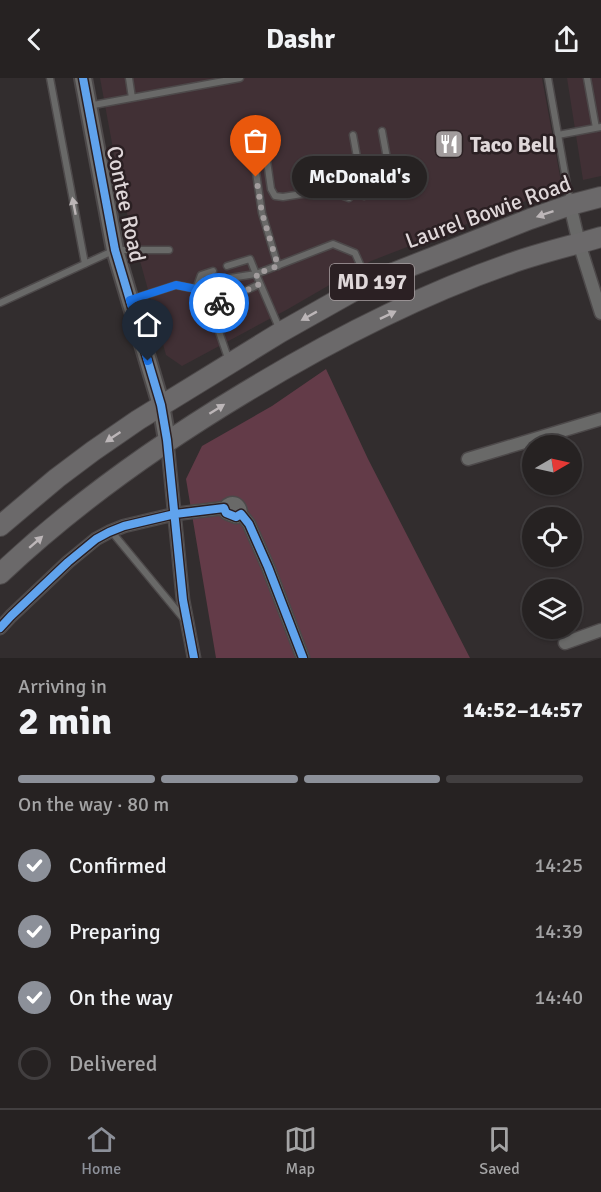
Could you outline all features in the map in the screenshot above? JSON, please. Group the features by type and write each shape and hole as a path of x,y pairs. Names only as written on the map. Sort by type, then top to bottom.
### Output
{"main road":[{"name":"Laurel Bowie Road","path":"0,526 57,478 161,405 280,332 368,283 530,219 601,197"},
{"name":"MD 197","path":"0,574 44,534 110,481 168,440 295,362 405,307 468,280 510,264 601,237"}],"street":[{"name":"Contee Road","path":"83,78 116,250 161,405 168,440"},
{"path":"570,205 579,243 601,313"},
{"path":"468,459 601,419"},
{"path":"168,440 183,600 194,658"},
{"path":"0,628 68,562 111,531 175,514 224,508 226,513 236,517 242,514 249,524 303,658"},
{"path":"565,643 601,630"}],"lane":[{"path":"50,78 85,264"},
{"path":"129,78 132,98"},
{"path":"88,106 240,78"},
{"path":"548,78 570,205"},
{"path":"558,135 598,128 587,78"},
{"path":"382,131 393,191"},
{"path":"353,135 364,196"},
{"path":"266,154 271,189 276,196 283,197 327,190 350,198"},
{"path":"254,159 262,213 278,266"},
{"path":"230,278 256,274 333,244 355,253 368,283"},
{"path":"0,303 116,250 169,250"},
{"path":"227,266 250,259 280,332"},
{"path":"196,289 201,275 213,271"},
{"path":"130,300 176,285 196,289 216,283"},
{"path":"210,307 260,284"},
{"path":"196,289 212,311 230,364"},
{"path":"111,531 188,623"}],"shaded area":[{"path":"100,78 542,78 562,187 371,261 182,366 166,355 121,192"},
{"path":"567,78 601,78 601,176 583,180"},
{"path":"326,369 368,459 470,658 216,658 186,479 202,446 272,406"}],"cycle path":[{"path":"83,78 115,250 161,405 167,440 183,600 194,658"},
{"path":"0,628 68,562 96,539 109,532 124,526 175,514 224,508 226,513 236,517 241,514 249,524 303,658"}],"way so far":[{"path":"219,303 260,284 256,274 278,266 262,213 256,177"}],"place":[{"name":"Taco Bell","path":"449,144"},
{"name":"McDonald's","path":"256,177"}],"route":[{"path":"148,361 130,300 176,285 196,289 210,307 219,303"}]}
